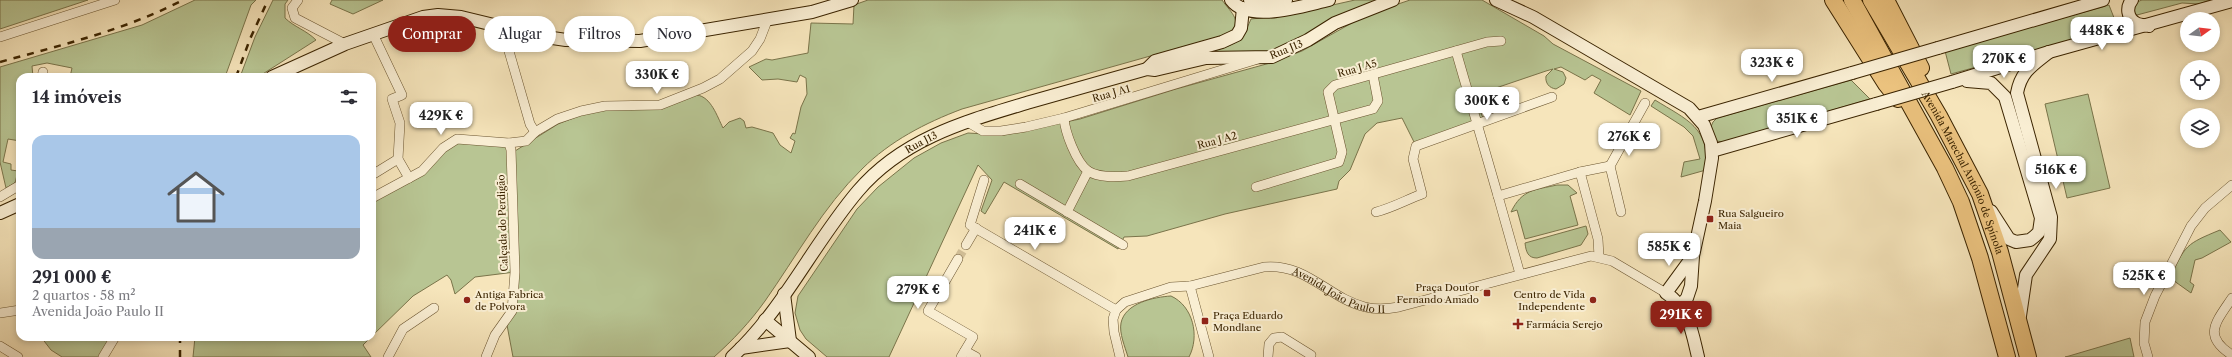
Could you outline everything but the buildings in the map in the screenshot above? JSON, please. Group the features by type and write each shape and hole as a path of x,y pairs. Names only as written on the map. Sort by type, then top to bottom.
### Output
{"highway":[{"path":"1833,0 1886,84 1921,126"},
{"name":"Avenida Marechal António de Spínola","path":"1852,0 1945,168 1962,202 1980,258 2007,357"},
{"name":"Avenida Marechal António de Spínola","path":"1871,0 1939,116 1980,194 2000,252 2028,357"},
{"path":"1886,0 1921,67 1939,116"}],"main road":[{"path":"556,38 566,40 618,42 640,41 767,21 812,12 852,0"},
{"path":"1231,0 1246,4 1286,0"},
{"path":"1246,4 1254,12 1273,11 1330,0"},
{"name":"Rua J13","path":"1147,68 1155,70 1206,58 1272,57 1290,49 1335,23 1393,0"},
{"path":"1496,0 1534,17 1689,108 1704,125 1712,151 1705,201 1693,256 1692,286 1687,298 1680,306"},
{"path":"1698,117 2103,0"},
{"path":"2132,0 2128,6 2128,12 2132,19 2136,23 2149,26"},
{"path":"1712,151 1952,82 2049,52 2149,26 2232,1"},
{"path":"1519,2 1534,17"},
{"name":"Rua J13","path":"732,357 765,320 839,215 870,178 894,157 917,142 966,121 1147,68 1155,61 1222,42 1237,35 1241,28 1246,4"},
{"path":"281,73 345,44 423,17 438,15 461,17 484,23"},
{"path":"2019,325 2026,275 2050,239 2051,217 2017,93 2019,82 2023,73 2049,52"},
{"path":"1952,82 1979,81 1991,83 1998,88 2005,97 2041,218 2039,232 2030,240 2016,242 2009,239 1980,194"},
{"path":"0,213 16,206"},
{"path":"1666,293 1693,256"},
{"name":"Avenida João Paulo II","path":"1666,293 1680,306 1689,322 1698,357"},
{"path":"784,294 790,341"},
{"path":"765,320 809,357"},
{"path":"741,348 790,341"}],"street":[{"path":"0,37 115,0"},
{"path":"298,0 292,8 294,18 345,44"},
{"path":"376,196 422,171 443,148 457,140 475,139 509,143 526,141 535,132 558,119 581,111 605,106 660,105 703,88 720,79 752,51 760,39 767,21"},
{"path":"373,34 402,95 392,99 400,123 398,159 409,178"},
{"name":"Rua J A5","path":"1256,187 1339,162 1342,152 1328,92 1335,85 1487,42 1501,41"},
{"path":"1456,51 1520,274"},
{"path":"509,52 530,124 535,132"},
{"name":"Rua J A1","path":"966,121 983,131 1001,131 1064,118 1261,58"},
{"name":"Rua J A2","path":"1088,171 1108,177 1128,176 1373,109 1378,101 1373,75"},
{"path":"1376,212 1396,207 1408,199 1422,194 1413,159 1416,146 1552,97"},
{"path":"1622,212 1610,166 1645,103"},
{"path":"1064,118 1065,125 1076,154 1088,171 1067,212"},
{"name":"Calçada do Perdigão","path":"486,357 495,335 512,311 515,272 511,150 509,143"},
{"path":"376,173 398,159"},
{"path":"1498,196 1580,172 1610,166"},
{"path":"1580,172 1598,239 1599,257"},
{"path":"984,180 970,225 1116,310"},
{"path":"1020,184 1123,245"},
{"path":"2148,357 2144,343 2145,322 2155,296 2198,217 2232,185"},
{"path":"0,197 16,187"},
{"path":"966,245 976,228"},
{"name":"Avenida João Paulo II","path":"1190,286 1258,267 1282,266 1298,271 1358,305 1381,309 1399,307 1586,256 1599,257 1616,263 1666,293"},
{"path":"958,259 928,311 973,337 963,354 976,357"},
{"path":"1120,357 1113,326 1116,310 1131,298 1171,287 1190,286 1209,357"},
{"path":"2232,298 2217,321 2213,334 2217,343 2232,355"},
{"path":"388,357 403,329 434,308"},
{"path":"0,313 16,311"},
{"path":"1268,357 1269,344 1274,338 1282,337 1311,355 1310,357"},
{"path":"103,357 113,341"},
{"path":"0,346 18,357"}],"green space":[{"path":"0,0 88,0 0,29"},
{"path":"195,0 256,0 251,5 226,73 71,73 72,68 47,63 32,66 33,73 16,73 16,140 8,139 3,162 11,164 11,170 16,171 16,179 15,183 6,188 0,162 0,67 142,25"},
{"path":"273,0 288,0 285,4 285,18 316,40 264,73 242,73 255,37"},
{"path":"332,0 383,0 353,14 330,4"},
{"path":"868,0 1222,0 1235,18 1236,22 1231,31 1225,35 962,109 935,120 896,141 862,169 835,199 810,233 759,309 728,344 714,357 513,357 507,325 514,315 515,151 558,124 586,113 697,95 702,96 710,103 723,128 729,122 740,118 744,121 746,128 752,127 773,133 780,145 791,153 795,141 790,138 793,133 795,134 801,107 807,94 806,78 800,75 797,82 778,79 762,80 749,67 766,59 772,60 808,53 811,23 853,24 854,5"},
{"path":"1355,0 1379,0 1277,52 1207,53 1235,43 1247,28 1251,19 1288,15"},
{"path":"1410,0 1482,0 1544,36 1553,44 1641,91 1630,115 1594,93 1601,80 1592,75 1585,80 1561,67 1554,69 1563,72 1566,78 1564,84 1556,89 1549,86 1546,81 1546,76 1553,69 1546,71 1487,91 1494,112 1490,113 1480,110 1484,121 1416,146 1402,118 1377,123 1365,134 1350,170 1339,181 1337,189 1225,214 1147,236 1124,237 1118,249 1004,182 985,214 981,211 992,180 978,165 889,357 827,357 806,339 800,330 795,313 798,296 857,209 878,187 914,158 941,143 968,133 1003,135 1080,119 1176,89 1270,63 1302,51 1366,15"},
{"path":"2142,0 2210,0 2199,4 2182,3 2137,15 2134,14 2134,3"},
{"path":"2109,5 2118,28 1951,74 1945,51"},
{"path":"1851,80 1870,99 1724,142 1716,141 1710,129 1713,122 1717,118"},
{"path":"2088,94 2110,188 2067,198 2045,104"},
{"path":"1655,100 1677,113 1694,126 1700,134 1706,155 1706,170 1681,177 1684,162 1700,159 1693,136 1684,127 1651,106"},
{"path":"452,142 509,143 515,272 475,277 455,294 451,280 447,275 413,296 376,332 376,196 422,171"},
{"path":"1557,185 1568,185 1577,193 1570,196 1578,225 1525,239 1517,210 1511,212 1515,204 1530,192"},
{"path":"1586,226 1588,234 1581,245 1537,258 1531,257 1527,252 1525,243"},
{"path":"2220,230 2231,242 2202,258 2195,260 2190,282 2194,285 2191,293 2170,278 2183,252 2188,247 2200,239"},
{"path":"1171,296 1185,307 1192,322 1194,340 1189,357 1128,357 1121,331 1121,323 1128,310 1141,302"},
{"path":"2130,338 2134,357 2065,357 2069,356"},
{"path":"44,341 113,341 103,357 62,357 51,350"},
{"path":"195,341 367,341 363,345 371,357 193,357"}],"tunnel":[{"path":"958,259 966,245"}],"railway":[{"path":"0,62 93,36 139,20 183,0"},
{"path":"237,73 250,39 268,0"},
{"path":"180,341 180,357"}],"place":[{"name":"Rua Salgueiro Maia","path":"1710,219"},
{"name":"Praça Doutor Fernando Amado","path":"1487,293"},
{"name":"Antiga Fabrica de Polvora","path":"467,300"},
{"name":"Centro de Vida Independente","path":"1593,300"},
{"name":"Praça Eduardo Mondlane","path":"1205,321"},
{"name":"Farmácia Serejo","path":"1518,324"}]}
